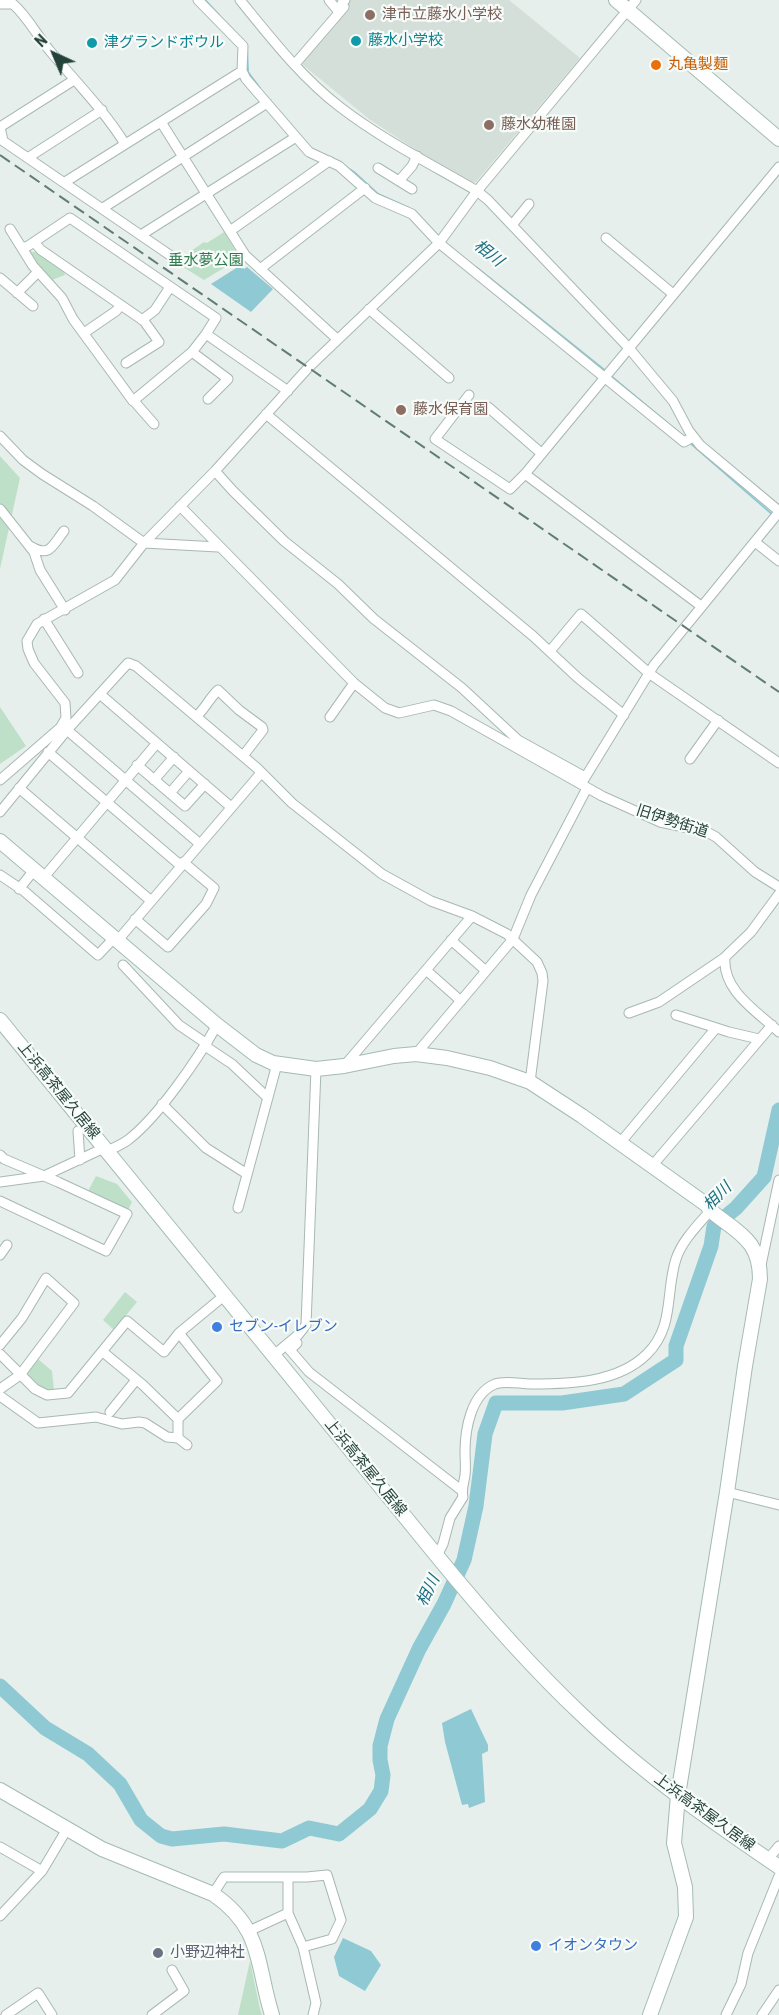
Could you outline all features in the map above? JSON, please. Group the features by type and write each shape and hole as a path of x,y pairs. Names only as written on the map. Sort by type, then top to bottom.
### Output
{"street":[{"path":"198,0 243,46 242,71 246,80 314,155 344,170 375,198 412,214 441,240 689,439 777,514 654,665 584,783 513,939 416,1054"},
{"path":"240,0 291,62 339,106 377,133 477,191 488,200 628,347 673,401 689,439"},
{"path":"329,0 339,12"},
{"path":"295,64 344,7 342,3 345,0"},
{"path":"616,0 632,5 779,139"},
{"path":"0,4 13,4 20,11 74,80 102,110 125,144"},
{"path":"0,812 48,752 64,729 66,718 65,703 34,663 28,649 27,641 30,634 44,619 65,610 115,580 144,543 215,471 337,339 401,282 441,240 477,191 632,5"},
{"path":"65,182 242,71"},
{"path":"74,80 0,127 3,141 177,260"},
{"path":"103,208 267,104"},
{"path":"28,157 102,110"},
{"path":"161,122 245,255 337,339"},
{"path":"141,235 297,137"},
{"path":"399,181 417,156"},
{"path":"230,231 329,161"},
{"path":"469,395 435,439 510,489 525,474 779,167"},
{"path":"378,168 412,189"},
{"path":"260,269 365,188"},
{"path":"512,225 529,204"},
{"path":"22,248 70,218 216,318 192,352 134,400"},
{"path":"10,229 38,272 62,297 73,320 154,424"},
{"path":"606,238 673,294"},
{"path":"34,242 41,250 142,320 159,342 126,363"},
{"path":"17,293 38,272"},
{"path":"0,278 33,306"},
{"path":"142,320 155,310 170,287"},
{"path":"84,333 121,305"},
{"path":"369,309 449,378"},
{"path":"206,334 288,391"},
{"path":"192,352 228,379 208,399"},
{"path":"488,407 541,453"},
{"path":"266,414 624,715"},
{"path":"0,436 23,460 144,543 218,547"},
{"path":"215,471 284,541 338,584 374,619 462,688 518,740 584,783"},
{"path":"525,474 701,606"},
{"path":"180,506 354,683 385,708 399,713 434,705 451,711 584,783"},
{"path":"0,509 28,545 40,570 65,610"},
{"path":"28,545 40,552 45,552 64,531"},
{"path":"755,542 779,561"},
{"path":"550,651 581,614 650,674 779,763"},
{"path":"44,619 78,673"},
{"path":"0,780 64,729 101,695 128,663 136,666 243,756 292,803 382,874 431,901 497,927 537,962 543,981 530,1082"},
{"path":"330,717 354,683"},
{"path":"197,716 218,690 262,727 263,730 243,756"},
{"path":"101,695 231,807"},
{"path":"690,759 718,720"},
{"path":"64,729 200,844"},
{"path":"19,889 76,838 157,743"},
{"path":"48,752 214,888 206,904 168,947 135,920"},
{"path":"154,780 174,757"},
{"path":"137,765 185,806 205,784"},
{"path":"170,793 189,771"},
{"path":"0,874 100,957 135,920 261,773"},
{"name":"旧伊勢街道","path":"584,783 660,822 707,832 716,837 755,872 779,887"},
{"path":"19,788 150,900"},
{"path":"0,841 217,1025 256,1055 277,1064 316,1069 416,1054 465,1062 530,1082 707,1205 711,1212 751,1244 756,1251 760,1269"},
{"path":"629,1013 659,1002 725,957 751,932 779,894"},
{"path":"344,1066 472,916"},
{"path":"451,940 486,971"},
{"path":"652,1166 759,1039 775,1028 735,990 726,976 725,957"},
{"path":"123,965 179,1025 232,1064 268,1098"},
{"path":"426,970 462,1001"},
{"path":"676,1015 759,1039"},
{"name":"上浜高茶屋久居線","path":"0,1020 441,1562 537,1672 581,1715 625,1753 678,1795 774,1863"},
{"path":"0,1182 44,1176 132,1136 162,1104 206,1045 217,1025"},
{"path":"620,1143 716,1028"},
{"path":"238,1208 277,1064"},
{"path":"274,1355 298,1335 306,1325 316,1069"},
{"path":"162,1104 206,1148 247,1174"},
{"path":"78,1131 80,1160"},
{"path":"0,1155 4,1159 127,1214 106,1251 0,1201"},
{"path":"645,2014 686,1917 685,1887 674,1843 678,1795 760,1269 779,1180"},
{"path":"441,1562 450,1518 463,1497 461,1490 465,1475 467,1428 480,1396 498,1383 534,1384 592,1380 615,1375 639,1361 657,1343 664,1331 672,1272 679,1253 686,1240 711,1212"},
{"path":"0,1255 7,1245"},
{"path":"0,1345 22,1318 46,1278 74,1303 20,1375 0,1389"},
{"path":"0,1354 34,1389 46,1395 68,1393 127,1321 164,1352 179,1333 225,1295"},
{"path":"306,1325 310,1329 307,1335 290,1350 309,1372 461,1490"},
{"path":"178,1438 178,1419 217,1381 179,1333"},
{"path":"103,1352 178,1419"},
{"path":"110,1412 136,1380"},
{"path":"0,1396 38,1423 96,1417 117,1424 139,1422 167,1437 178,1438 187,1445"},
{"path":"727,1492 779,1505"},
{"path":"0,1790 102,1849 213,1894 232,1910 249,1932 257,1952 272,2015"},
{"path":"0,1916 42,1871 67,1829"},
{"path":"774,1863 779,1846"},
{"path":"1,1849 42,1871"},
{"path":"213,1894 224,1877 327,1875 341,1920 332,1939 303,1947"},
{"path":"726,2015 742,1982 748,1953 779,1876"},
{"path":"288,1877 288,1913 303,1947 316,2002 313,2015"},
{"path":"249,1932 288,1913"},
{"path":"152,2015 184,1991 172,1970"},
{"path":"762,2015 779,1990"},
{"path":"6,2015 38,1993 52,2015"}],"shaded area":[{"path":"348,0 509,0 580,58 476,182 471,183 369,119 303,65 303,62 350,8 346,3"}],"green space":[{"name":"垂水夢公園","path":"224,232 238,255 235,258 237,260 204,280 175,262 204,242 207,243"},
{"path":"29,250 38,252 65,275 52,280 35,264"},
{"path":"0,456 20,478 0,569"},
{"path":"0,707 26,746 0,764"},
{"path":"96,1176 117,1184 132,1202 128,1210 88,1191"},
{"path":"125,1292 137,1302 114,1330 103,1320"},
{"path":"38,1359 52,1371 54,1390 44,1389 29,1377 28,1371"},
{"path":"250,1961 262,2015 238,2015"}],"water":[{"path":"241,265 244,269 247,267 273,289 251,312 211,284"},
{"path":"471,1709 488,1745 488,1751 482,1754 485,1802 469,1808 468,1804 462,1805 442,1723"},
{"path":"343,1938 371,1951 381,1965 365,1991 339,1976 334,1957"}],"waterway":[{"name":"相川","path":"205,0 219,15"},
{"name":"相川","path":"247,49 248,72 260,88"},
{"name":"相川","path":"331,157 354,172 378,194 409,208"},
{"name":"相川","path":"476,267 607,372"},
{"name":"相川","path":"611,376 683,436"},
{"name":"相川","path":"689,442 773,515"},
{"name":"相川","path":"0,1686 45,1728 88,1754 120,1784 141,1820 161,1836 172,1839 224,1834 282,1841 309,1828 339,1834 370,1809 381,1791 383,1775 380,1746 387,1719 464,1560 476,1506 485,1434 496,1403 562,1403 624,1394 676,1360 676,1346 711,1246 714,1226 736,1208 764,1177 779,1110"}],"railway":[{"path":"0,155 779,692"}],"place":[{"name":"津市立藤水小学校","path":"370,15"},
{"name":"藤水小学校","path":"356,41"},
{"name":"津グランドボウル","path":"92,43"},
{"name":"丸亀製麺","path":"656,65"},
{"name":"藤水幼稚園","path":"489,125"},
{"name":"藤水保育園","path":"401,410"},
{"name":"セブン-イレブン","path":"217,1327"},
{"name":"イオンタウン","path":"536,1946"},
{"name":"小野辺神社","path":"158,1953"}]}
